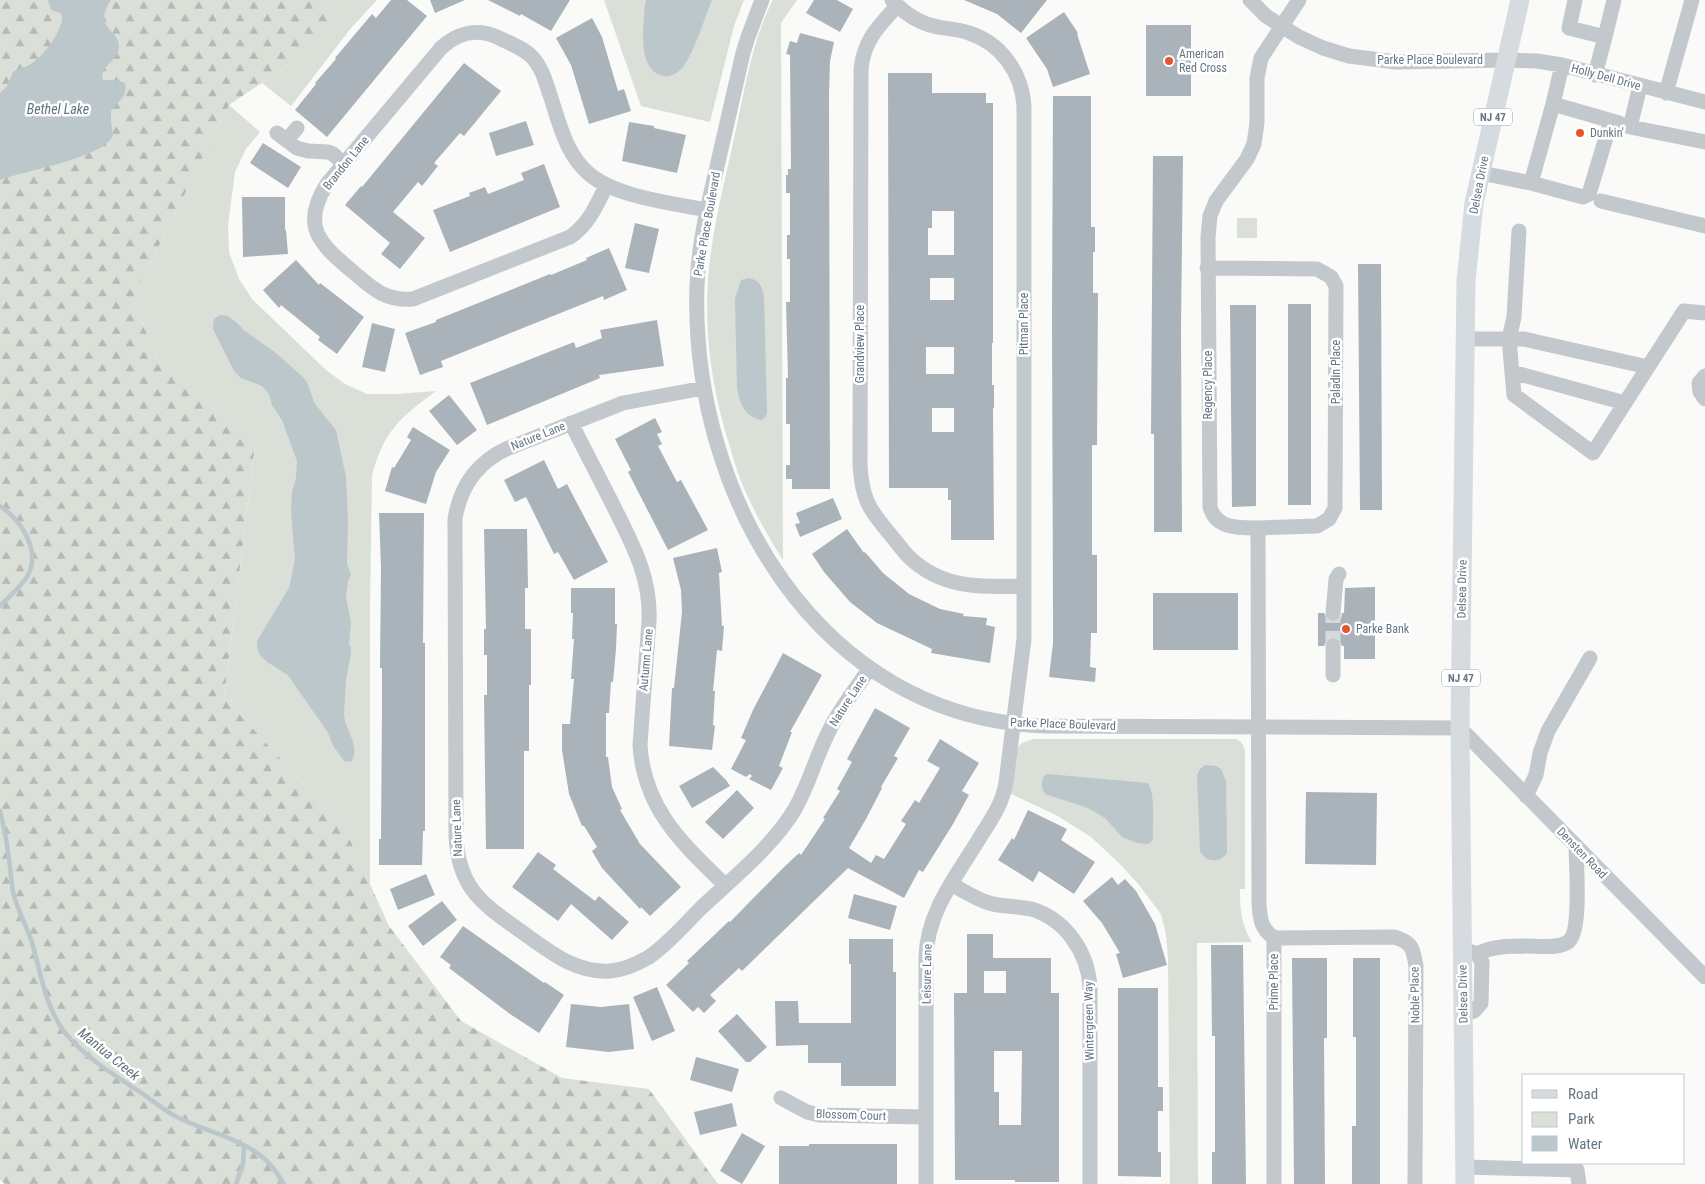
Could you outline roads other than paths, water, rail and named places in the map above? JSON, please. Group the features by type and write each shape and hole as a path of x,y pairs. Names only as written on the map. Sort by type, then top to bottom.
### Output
{"main road":[{"name":"Delsea Drive","path":"1465,1176 1464,1014 1470,951 1460,728 1466,281 1472,223 1481,173 1520,0"}],"street":[{"name":"Parke Place Boulevard","path":"762,0 743,53 707,210 699,259 696,294 697,334 704,388 713,431 727,474 744,515 766,554 793,595 818,625 848,653 901,688 969,715 1013,724 1046,726 1460,728"},
{"name":"Parke Place Boulevard","path":"1250,0 1266,16 1306,41 1330,51 1373,60 1404,62 1507,60"},
{"name":"Regency Place","path":"1258,528 1236,528 1224,524 1214,518 1210,507 1207,268 1210,216 1216,201 1252,151 1257,123 1257,78 1259,64 1270,42 1299,0"},
{"path":"1575,0 1569,28 1605,37"},
{"path":"1595,75 1614,0"},
{"path":"1666,93 1692,0"},
{"name":"Grandview Place","path":"894,3 872,34 865,48 861,69 860,465 862,490 868,506 909,557 932,574 954,582 977,587 1024,586"},
{"name":"Pitman Place","path":"894,3 909,15 924,23 970,33 988,43 999,51 1012,66 1022,90 1024,106 1024,647 1013,724"},
{"name":"Brandon Lane","path":"606,186 591,215 580,230 570,237 412,298 399,299 386,296 374,290 329,252 317,233 315,220 316,204 327,184 441,48 458,36 485,32 522,50 537,63 544,75 567,145 586,172 606,186 631,194 707,210"},
{"name":"Holly Dell Drive","path":"1507,60 1537,61 1562,65 1705,102"},
{"path":"1531,183 1562,65"},
{"path":"1630,126 1640,86"},
{"path":"1553,104 1630,126 1705,142"},
{"path":"1481,173 1531,183 1583,197 1589,194 1611,121"},
{"path":"297,128 282,137 302,150 333,154 344,164"},
{"path":"1601,201 1705,226"},
{"path":"1519,231 1514,317 1509,339 1514,395 1593,453 1684,311 1705,313"},
{"name":"Paladin Place","path":"1207,268 1317,269 1331,277 1336,286 1335,508 1329,519 1317,526 1258,528"},
{"path":"1465,339 1524,339 1648,367"},
{"path":"1512,372 1626,402"},
{"path":"1705,376 1699,384 1700,392 1705,399"},
{"name":"Nature Lane","path":"704,388 632,400 506,449 485,462 468,481 458,505 455,519 456,841 459,863 465,880 480,900 492,911 560,959 579,968 611,971 626,968 650,956 774,837 790,816 811,777 833,723 870,669"},
{"name":"Autumn Lane","path":"572,423 636,552 647,584 649,621 640,745 648,787 669,827 692,853 725,885"},
{"path":"1258,528 1258,726"},
{"path":"1333,613 1336,579 1339,574"},
{"path":"1333,646 1333,674"},
{"path":"1526,796 1536,775 1540,752 1548,731 1590,658"},
{"name":"Leisure Lane","path":"926,1184 927,944 934,915 1002,800 1013,724"},
{"name":"Prime Place","path":"1258,726 1259,914 1261,924 1266,932 1274,938 1274,1184"},
{"name":"Densten Road","path":"1460,728 1705,977"},
{"path":"1470,951 1504,946 1557,946 1569,942 1575,932 1577,919 1576,848"},
{"name":"Wintergreen Way","path":"951,884 987,902 1000,906 1030,909 1046,915 1069,934 1082,953 1088,971 1090,987 1090,1184"},
{"name":"Noble Place","path":"1274,938 1394,937 1404,940 1413,949 1416,966 1415,1184"},
{"name":"Blossom Court","path":"780,1098 807,1112 819,1115 926,1117"},
{"path":"1465,1176 1577,1170 1579,1184"}],"water":[{"name":"Bethel Lake","path":"48,0 111,0 104,17 108,27 118,40 119,46 116,56 103,71 102,75 103,80 116,80 125,83 125,92 111,111 113,136 105,144 94,151 61,163 0,180 0,93 7,86 13,72 36,60 53,41 62,19 61,13 51,10"},
{"path":"646,0 712,0 687,61 677,73 672,75 663,76 654,72 645,56 643,34"},
{"path":"749,278 760,284 764,296 767,413 762,420 756,419 747,413 739,398 737,387 735,299 741,280"},
{"path":"220,315 227,316 236,322 303,377 315,404 336,430 346,477 348,519 347,563 351,575 348,581 346,597 351,623 349,644 351,654 346,679 344,715 354,750 351,762 344,761 334,747 327,731 287,674 265,660 258,650 257,641 289,588 292,574 295,559 291,512 297,461 282,420 272,405 269,394 262,386 241,378 234,371 213,329 214,319"},
{"path":"1205,765 1216,766 1221,769 1226,781 1227,853 1217,860 1209,860 1200,851 1197,775"},
{"path":"1047,774 1148,783 1153,803 1153,840 1148,844 1137,843 1122,837 1105,818 1088,808 1045,794 1042,783 1044,776"}],"waterway":[{"name":"Mantua Creek","path":"0,506 22,528 31,547 32,557 27,577 0,606"},
{"name":"Mantua Creek","path":"0,811 14,896 31,940 49,1003 66,1034 92,1059 168,1112 191,1124 251,1149 264,1158 275,1170 283,1184"},
{"path":"236,1184 243,1164 244,1145"}],"tunnel":[{"path":"1333,613 1333,646"}],"place":[{"name":"American Red Cross","path":"1169,61"},
{"name":"Dunkin'","path":"1580,133"},
{"name":"Parke Bank","path":"1346,629"}]}
